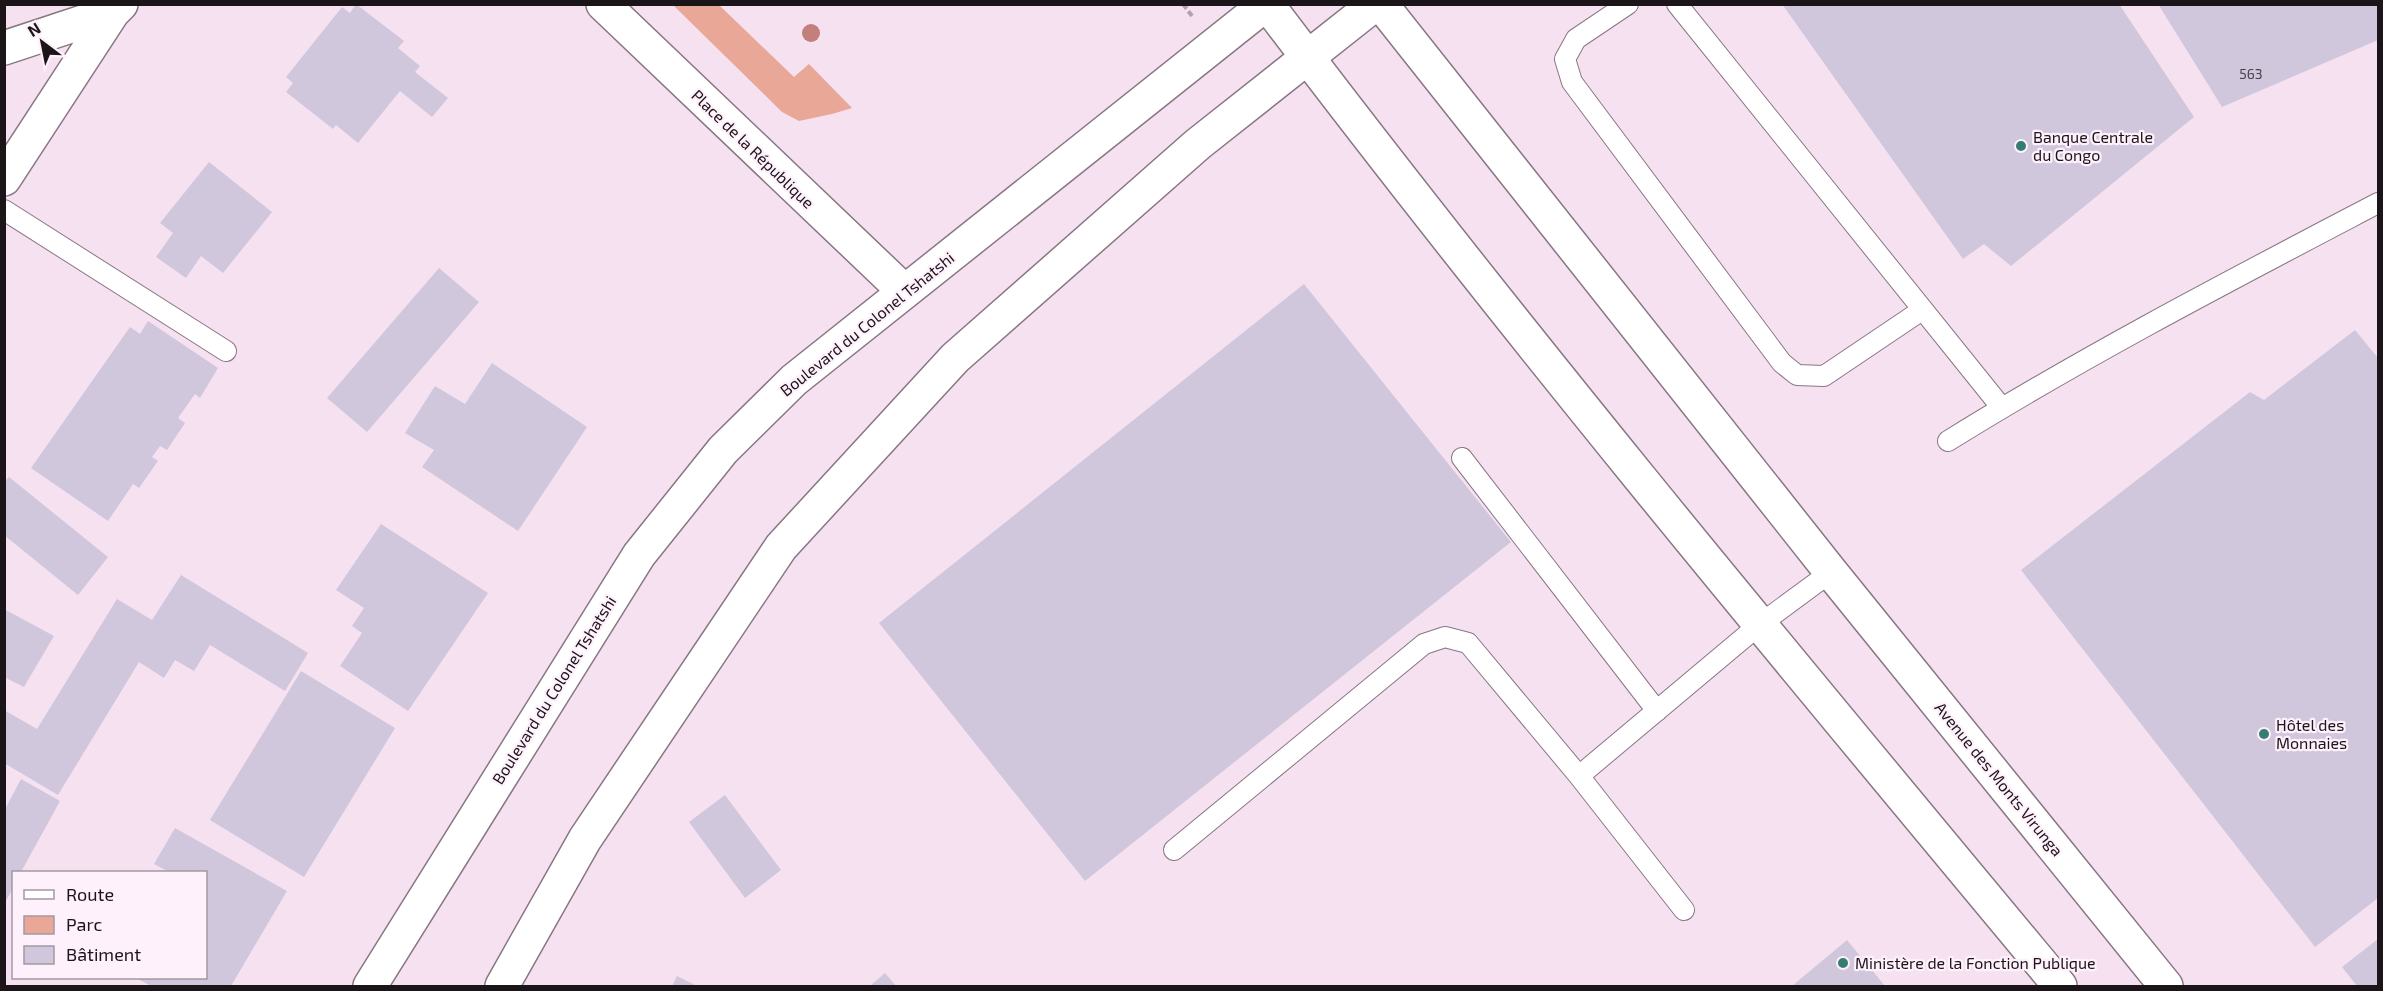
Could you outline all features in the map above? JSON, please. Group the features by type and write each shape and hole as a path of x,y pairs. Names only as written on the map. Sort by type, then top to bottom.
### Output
{"street":[{"name":"Place de la République","path":"603,4 904,291"},
{"name":"Boulevard du Colonel Tshatshi","path":"370,987 639,555 723,450 794,380 904,291 1072,161 1266,4"},
{"path":"1266,4 1522,334 1759,626 2060,987"},
{"path":"502,987 585,839 781,547 955,358 1198,144 1375,4"},
{"name":"Avenue des Monts Virunga","path":"1381,4 1832,572 2166,987"},
{"path":"4,48 117,8"},
{"path":"4,179 117,8"}],"lane":[{"path":"1628,4 1576,39 1565,59 1572,82 1782,363 1797,375 1824,376 1922,309"},
{"path":"1677,4 2002,408"},
{"path":"1948,441 2159,318 2379,203"},
{"path":"4,210 226,351"},
{"path":"1462,458 1657,711"},
{"path":"1579,776 1759,626 1832,572"},
{"path":"1174,850 1424,644 1444,637 1468,643 1579,776 1684,910"}],"green space":[{"path":"673,5 719,5 794,77 809,64 852,108 799,121 782,112"}],"building":[{"path":"356,4 404,41 398,48 420,66 415,72 448,98 432,117 400,91 358,143 336,125 333,129 286,92 293,83 286,77 342,7 350,13"},
{"name":"Banque Centrale du Congo","path":"1782,4 2119,4 2194,117 2011,266 1984,244 1963,259"},
{"path":"2158,4 2378,4 2378,40 2222,107"},
{"path":"209,162 272,212 223,273 201,256 186,278 156,257 173,233 160,223"},
{"path":"439,268 479,302 367,432 327,398"},
{"path":"1304,284 1511,542 1085,881 879,623"},
{"path":"148,321 218,368 200,398 195,394 178,418 185,423 167,450 160,446 152,457 158,461 139,488 133,484 108,521 31,468 130,327 140,334"},
{"name":"Hôtel des Monnaies","path":"2355,330 2378,358 2378,898 2315,947 2021,570 2250,392 2264,400"},
{"path":"492,363 587,427 518,531 422,467 434,450 405,433 435,386 465,404"},
{"path":"9,477 108,557 78,595 4,535 4,482"},
{"path":"381,524 488,593 408,711 340,666 362,633 352,626 364,608 336,590"},
{"path":"181,575 308,653 285,691 210,645 194,671 175,660 164,678 139,662 58,795 4,763 4,710 37,729 117,599 152,620"},
{"path":"4,609 54,636 24,687 4,677"},
{"path":"301,671 395,728 304,877 210,820"},
{"path":"21,779 60,801 22,871 12,871 12,890 4,904 4,811"},
{"path":"725,795 781,870 745,898 689,822"},
{"path":"175,828 287,891 231,986 151,986 138,979 207,979 207,871 167,871 154,864"},
{"path":"2378,939 2378,986 2357,986 2342,967"},
{"name":"Ministère de la Fonction Publique","path":"1847,940 1885,986 1792,986"},
{"path":"885,973 896,986 870,986"},
{"path":"677,976 697,986 672,986"}],"place":[{"name":"Banque Centrale du Congo","path":"2021,146"},
{"name":"Hôtel des Monnaies","path":"2264,734"},
{"name":"Ministère de la Fonction Publique","path":"1843,963"}]}
